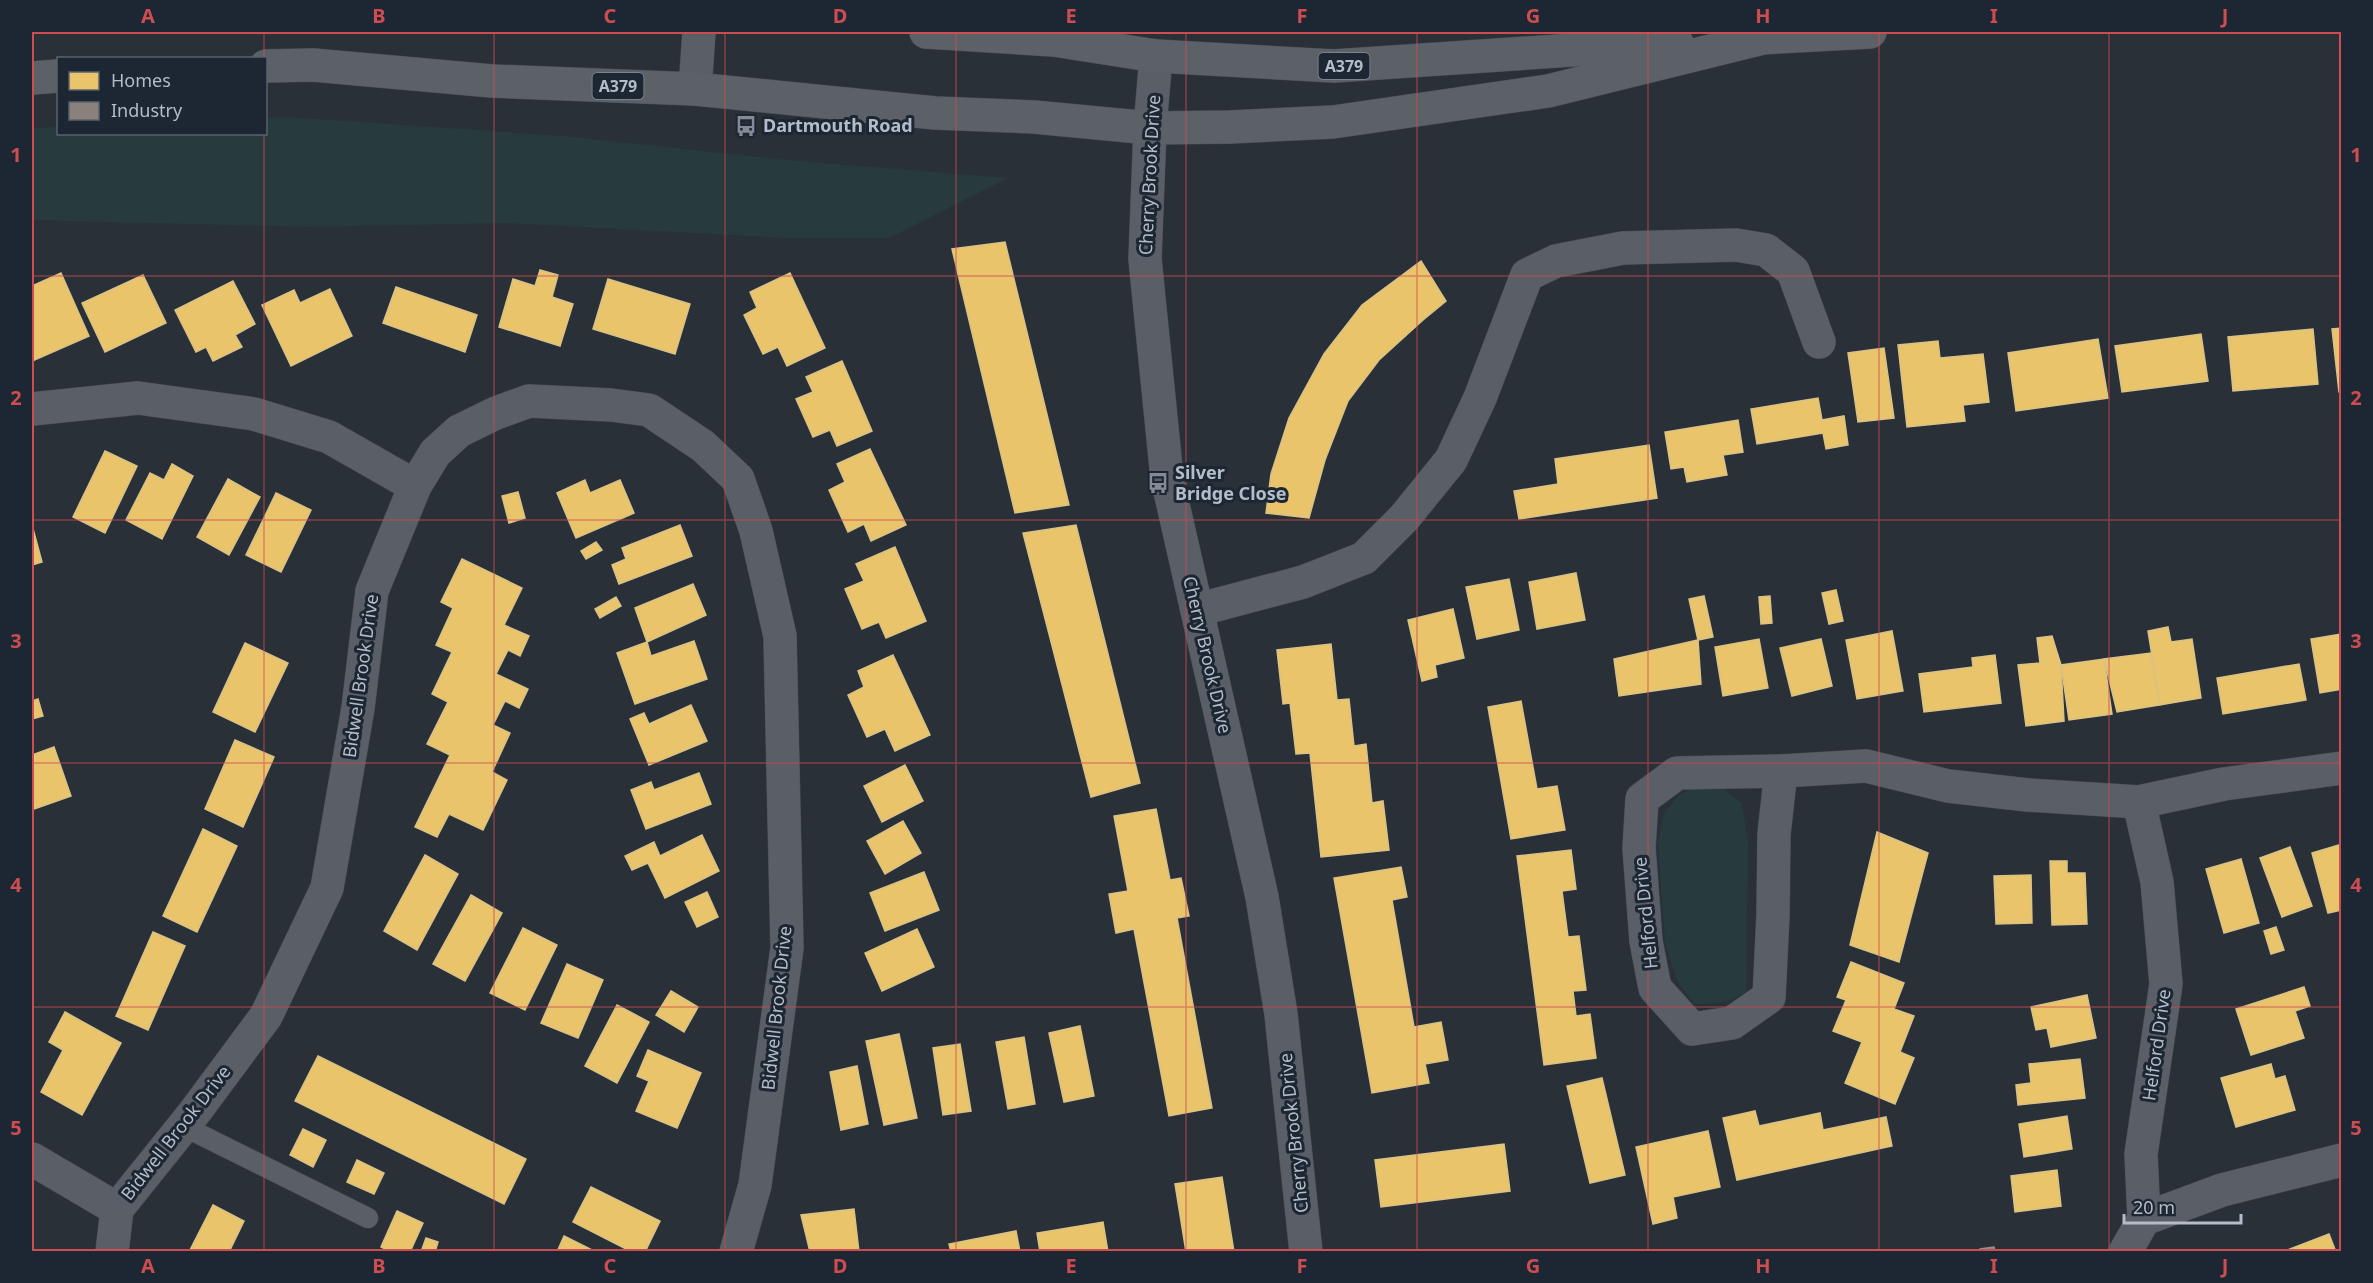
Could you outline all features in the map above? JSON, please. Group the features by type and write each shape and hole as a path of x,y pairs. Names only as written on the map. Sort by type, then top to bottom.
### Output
{"main road":[{"name":"A379","path":"926,32 1054,40 1156,56 1334,66 1870,32"},
{"name":"A379","path":"267,66 313,65 492,81 695,89 935,112 1034,117 1150,128 1333,123 1548,91 1763,38"},
{"path":"32,78 57,76"}],"street":[{"path":"695,89 699,32"},
{"name":"Cherry Brook Drive","path":"1156,56 1150,128 1145,259 1167,478 1262,897 1281,1014 1306,1251"},
{"path":"1197,610 1303,582 1364,558 1404,518 1451,460 1480,398 1527,275 1556,261 1623,248 1736,245 1766,250 1793,271 1819,342"},
{"path":"32,409 138,398 255,414 329,437 415,486"},
{"name":"Bidwell Brook Drive","path":"112,1251 117,1209 266,1016 327,888 357,708 372,591 415,486 435,453 459,431 496,413 529,401 611,405 650,410 703,446 738,479 756,531 780,636 787,948 755,1185 736,1251"},
{"name":"Helford Drive","path":"1781,771 1774,834 1769,997 1732,1023 1692,1029 1655,988 1646,941 1639,848 1642,799 1677,773 1781,771 1866,766 1948,786 2028,795 2139,802 2224,784 2342,768"},
{"name":"Helford Drive","path":"2139,802 2157,882 2166,984 2141,1154 2144,1219"},
{"path":"32,1159 117,1209"},
{"path":"2126,1251 2144,1219 2222,1190 2342,1160"}],"lane":[{"path":"183,1126 368,1218"}],"green space":[{"path":"286,117 563,136 798,161 1008,178 889,238 787,238 508,223 310,227 32,220 32,128 57,127 57,135 267,135 267,118"},
{"path":"1699,785 1721,787 1742,803 1748,841 1746,992 1734,999 1709,1004 1694,1004 1677,980 1665,943 1658,843 1664,813 1678,796"}],"building: Homes":[{"path":"1005,242 1069,505 1015,513 952,249"},
{"path":"1421,261 1446,301 1379,360 1348,401 1325,460 1309,518 1266,513 1271,474 1289,418 1324,354 1362,305"},
{"path":"540,270 558,275 552,297 573,304 560,346 499,327 513,279 535,286"},
{"path":"61,273 89,336 32,361 32,286"},
{"path":"790,273 825,348 787,366 778,347 763,354 744,315 757,308 750,292"},
{"path":"143,275 166,323 105,352 82,303"},
{"path":"608,279 690,304 675,354 593,329"},
{"path":"233,281 255,324 235,335 242,347 213,361 206,347 196,352 175,310"},
{"path":"396,287 477,315 465,352 383,323"},
{"path":"330,289 352,336 291,366 262,305 294,290 300,303"},
{"path":"2342,328 2342,392 2339,392 2332,329"},
{"path":"2313,329 2318,384 2233,391 2228,337"},
{"path":"2201,334 2208,381 2122,392 2115,346"},
{"path":"2098,339 2108,398 2016,411 2008,353"},
{"path":"1938,341 1940,358 1983,354 1989,402 1963,405 1965,421 1907,427 1898,345"},
{"path":"1884,348 1894,418 1858,422 1848,353"},
{"path":"842,361 872,431 837,446 830,430 813,437 796,399 813,392 806,377"},
{"path":"1818,398 1822,420 1844,416 1848,445 1826,449 1823,433 1757,444 1751,409"},
{"path":"1738,420 1743,452 1723,455 1727,475 1687,482 1684,467 1671,469 1665,432"},
{"path":"1649,445 1657,498 1519,519 1514,491 1558,484 1555,459"},
{"path":"870,449 906,525 871,541 864,524 848,532 829,490 845,482 837,464"},
{"path":"105,451 137,466 105,533 73,517"},
{"path":"172,464 193,476 162,539 126,520 150,473 164,480"},
{"path":"228,479 260,497 229,555 197,537"},
{"path":"585,480 590,493 620,480 634,513 576,538 557,493"},
{"path":"518,492 525,518 509,523 502,496"},
{"path":"276,493 311,510 281,572 246,555"},
{"path":"32,525 42,562 32,565"},
{"path":"680,525 692,556 619,584 612,565 626,559 622,548"},
{"path":"1076,525 1140,783 1091,797 1023,533"},
{"path":"596,542 602,550 586,559 581,551"},
{"path":"895,547 926,621 886,638 879,622 862,629 845,589 864,581 856,564"},
{"path":"462,559 522,588 504,625 529,636 520,656 508,650 496,674 528,689 519,708 505,701 493,725 510,733 492,772 507,780 483,830 449,814 437,837 415,827 450,755 427,744 448,702 432,694 452,652 436,645 453,608 441,602"},
{"path":"1576,573 1585,620 1537,629 1529,582"},
{"path":"1509,579 1519,630 1477,639 1466,587"},
{"path":"693,584 706,615 647,642 635,608"},
{"path":"1836,590 1843,621 1829,624 1822,593"},
{"path":"1704,596 1713,637 1698,640 1689,599"},
{"path":"1770,596 1772,623 1761,624 1759,597"},
{"path":"616,597 621,606 600,618 595,609"},
{"path":"1453,609 1464,658 1435,665 1437,677 1422,681 1408,620"},
{"path":"2168,627 2171,642 2192,639 2201,698 2160,705 2148,631"},
{"path":"1892,631 1903,691 1857,699 1846,640"},
{"path":"2342,634 2342,689 2320,693 2311,639"},
{"path":"2052,636 2061,665 2064,721 2026,726 2018,665 2040,663 2037,638"},
{"path":"1759,639 1768,688 1723,696 1715,647"},
{"path":"1821,639 1832,686 1792,696 1780,648"},
{"path":"1698,640 1701,684 1619,696 1614,659"},
{"path":"694,641 707,679 635,704 617,653 647,642 651,656"},
{"path":"245,643 288,663 255,732 213,712"},
{"path":"1331,644 1337,700 1349,699 1354,746 1366,744 1372,803 1383,801 1389,850 1321,857 1310,753 1296,754 1290,703 1283,704 1277,650"},
{"path":"2151,653 2160,705 2117,712 2104,659"},
{"path":"893,655 930,735 895,751 885,729 867,737 848,695 864,687 858,671"},
{"path":"1995,655 2001,703 1924,712 1919,674 1973,667 1972,658"},
{"path":"2104,659 2112,714 2069,720 2061,665"},
{"path":"2299,664 2306,700 2223,714 2217,678"},
{"path":"38,699 43,716 32,719 32,701"},
{"path":"1521,701 1537,789 1557,786 1565,830 1511,839 1488,707"},
{"path":"691,705 707,741 649,765 630,719 644,713 649,724"},
{"path":"235,740 274,757 243,827 205,809"},
{"path":"54,747 71,796 34,809 32,755"},
{"path":"905,765 923,801 882,822 864,786"},
{"path":"699,773 711,804 646,829 631,790 651,782 654,790"},
{"path":"1156,809 1170,880 1181,878 1189,916 1177,918 1212,1108 1169,1116 1134,929 1116,933 1109,894 1128,891 1114,816"},
{"path":"903,821 921,853 885,874 867,841"},
{"path":"203,829 237,846 197,932 163,916"},
{"path":"1877,832 1928,853 1899,962 1850,945"},
{"path":"702,835 719,871 665,898 648,863 632,870 625,856 654,842 660,856"},
{"path":"2342,844 2342,910 2328,913 2312,853"},
{"path":"2290,847 2312,906 2282,917 2260,858"},
{"path":"1571,850 1576,889 1562,891 1568,937 1579,936 1586,990 1573,991 1576,1016 1590,1014 1596,1058 1544,1065 1517,856"},
{"path":"425,855 458,874 417,950 384,931"},
{"path":"2241,859 2259,923 2224,933 2206,869"},
{"path":"2050,861 2067,861 2067,873 2085,873 2087,924 2052,925"},
{"path":"1401,867 1407,897 1392,900 1414,1027 1441,1022 1448,1060 1425,1064 1429,1083 1372,1093 1334,878"},
{"path":"924,872 939,910 885,931 870,893"},
{"path":"2031,875 2032,923 1996,924 1994,876"},
{"path":"707,892 718,917 697,927 685,902"},
{"path":"471,895 502,913 465,981 433,964"},
{"path":"2276,927 2284,950 2271,954 2264,931"},
{"path":"523,928 557,945 525,1010 490,993"},
{"path":"917,929 934,967 882,991 865,953"},
{"path":"153,932 185,946 148,1030 116,1016"},
{"path":"1851,962 1904,983 1894,1009 1914,1016 1900,1052 1914,1058 1895,1104 1845,1083 1862,1042 1833,1031 1846,1000 1837,997"},
{"path":"567,964 603,980 578,1038 541,1023"},
{"path":"2304,987 2310,1006 2295,1011 2304,1038 2251,1055 2236,1009"},
{"path":"671,991 698,1007 684,1032 656,1015"},
{"path":"2087,995 2096,1038 2051,1047 2047,1028 2036,1030 2031,1007"},
{"path":"617,1005 649,1022 617,1083 585,1066"},
{"path":"65,1012 121,1043 82,1115 41,1092 63,1050 49,1042"},
{"path":"1080,1026 1094,1096 1064,1102 1049,1033"},
{"path":"899,1034 917,1118 884,1125 866,1041"},
{"path":"1024,1037 1035,1104 1008,1109 996,1042"},
{"path":"960,1044 971,1111 943,1115 933,1048"},
{"path":"648,1050 701,1073 677,1128 636,1111 649,1081 637,1076"},
{"path":"318,1056 526,1159 504,1204 295,1101"},
{"path":"2080,1059 2085,1098 2018,1105 2016,1085 2031,1083 2029,1064"},
{"path":"2271,1064 2275,1079 2285,1076 2295,1110 2236,1127 2221,1078"},
{"path":"857,1066 868,1124 841,1130 830,1072"},
{"path":"1602,1078 1625,1175 1590,1183 1567,1086"},
{"path":"1755,1111 1759,1126 1820,1113 1823,1130 1886,1117 1892,1146 1737,1180 1723,1118"},
{"path":"2067,1116 2072,1149 2024,1157 2019,1124"},
{"path":"303,1129 326,1140 313,1167 290,1155"},
{"path":"1708,1131 1720,1187 1673,1197 1677,1218 1653,1224 1636,1147"},
{"path":"1504,1144 1510,1191 1381,1207 1375,1160"},
{"path":"357,1160 384,1173 374,1194 347,1182"},
{"path":"2057,1170 2061,1206 2015,1212 2011,1176"},
{"path":"1222,1177 1234,1252 1186,1252 1175,1184"},
{"path":"591,1187 660,1221 645,1252 632,1252 573,1222"},
{"path":"213,1205 244,1221 229,1252 189,1252"},
{"path":"854,1209 859,1252 810,1252 801,1215"},
{"path":"397,1211 423,1223 410,1252 391,1252 381,1247"},
{"path":"1103,1222 1108,1252 1040,1252 1037,1233"},
{"path":"1016,1231 1020,1252 951,1252 949,1244"},
{"path":"2329,1234 2336,1252 2285,1251"},
{"path":"564,1236 596,1252 557,1252"},
{"path":"426,1238 438,1242 435,1252 421,1252"}],"building: Industry":[{"path":"1994,1247 1995,1252 1980,1252 1980,1249"}],"place":[{"name":"Dartmouth Road","path":"746,126"},
{"name":"Silver Bridge Close","path":"1158,483"}]}
